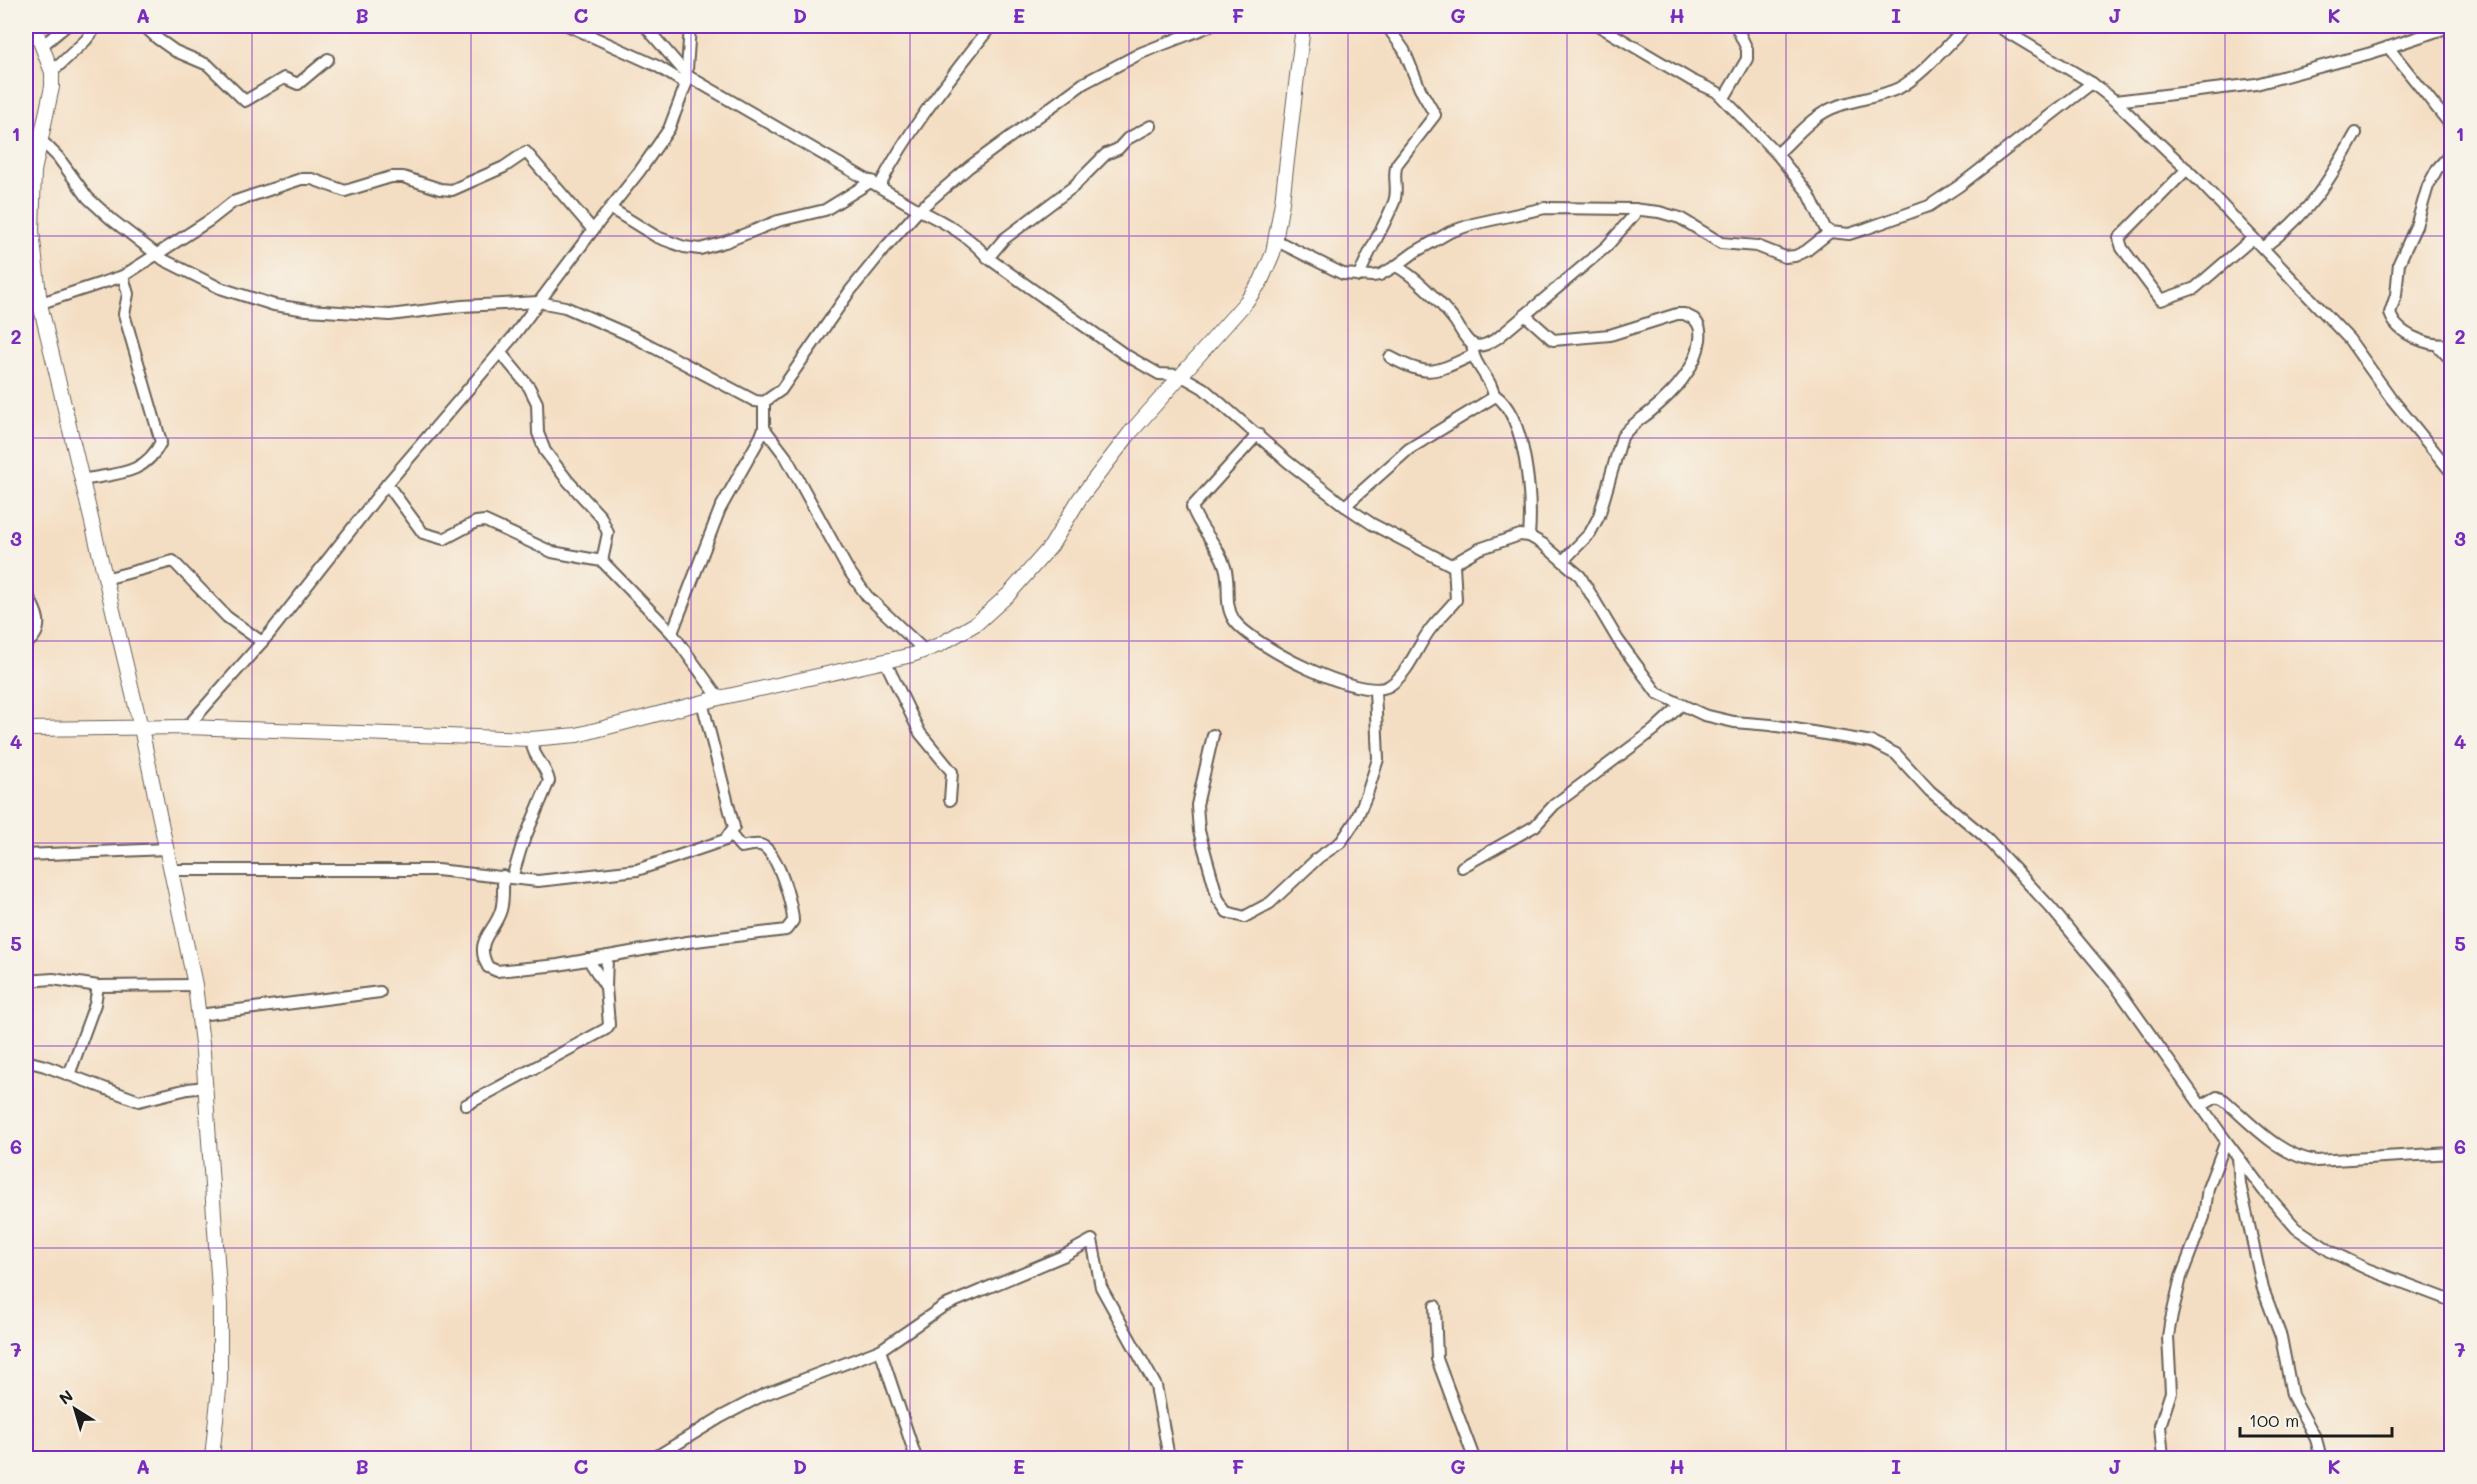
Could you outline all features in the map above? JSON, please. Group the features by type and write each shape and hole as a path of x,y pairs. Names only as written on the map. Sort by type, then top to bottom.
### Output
{"main road":[{"path":"34,26 52,72 52,87 34,171 29,216 40,304 141,728 195,985 199,1016 220,1304 220,1380 212,1458"},
{"path":"26,729 187,727 531,739 577,735 702,702 925,651 976,623 1009,594 1051,546 1080,498 1130,433 1256,288 1269,266 1282,202 1304,26"}],"street":[{"path":"43,45 66,26"},
{"path":"52,72 86,40 97,26"},
{"path":"144,26 175,51 208,65 245,101 284,78 298,84 328,59"},
{"path":"569,26 687,80 958,230 988,258 1124,354 1159,374 1180,375 1203,388 1288,462 1372,524 1454,565 1479,549 1520,535 1529,536 1580,576 1639,671 1657,693 1681,705 1734,722 1771,725 1872,742 1896,754 1930,791 1947,803 1983,836 2051,908 2115,985 2226,1141 2296,1228 2330,1251 2367,1269 2451,1301"},
{"path":"645,26 687,80"},
{"path":"187,727 262,642 387,484 500,352 639,172 669,129 687,80 690,26"},
{"path":"610,208 657,237 684,247 700,249 725,242 778,221 825,210 876,183 967,53 991,26"},
{"path":"41,140 58,158 88,198 111,219 155,254 220,288 274,304 307,310 390,315 462,306 538,302 565,307 634,337 755,401 764,402 781,390 850,291 919,210 969,167 1084,83 1141,53 1210,26"},
{"path":"1359,276 1369,250 1395,200 1397,164 1435,116 1420,89 1404,50 1387,26"},
{"path":"1599,26 1691,80 1718,92 1777,154 1809,194 1825,228 1830,232 1849,234 1929,206 1959,186 2092,83"},
{"path":"1724,98 1747,59 1747,49 1736,26"},
{"path":"1777,154 1804,127 1824,112 1901,87 1920,72 1967,26"},
{"path":"1997,26 2092,83 2115,100 2187,169 2349,339 2391,398 2450,466"},
{"path":"2115,100 2256,84 2388,47 2451,26"},
{"path":"2388,47 2451,127"},
{"path":"988,258 1004,238 1084,178 1106,154 1118,149 1127,139 1151,126"},
{"path":"2263,248 2291,226 2319,196 2356,133"},
{"path":"26,308 123,276 210,220 233,202 293,181 312,179 345,192 391,177 403,177 440,189 452,190 504,166 526,152 593,230"},
{"path":"2451,152 2437,169 2428,186 2416,226 2399,263 2396,295 2390,313 2393,321 2419,341 2439,347 2451,344"},
{"path":"2187,169 2119,238 2122,248 2161,300 2195,288 2253,238"},
{"path":"1275,240 1330,270 1359,276 1380,275 1438,238 1473,224 1545,208 1635,209 1659,212 1680,218 1721,243 1757,246 1785,257 1806,251 1830,232"},
{"path":"1390,357 1414,370 1433,372 1498,338 1607,246 1634,215 1635,209"},
{"path":"1396,266 1427,290 1473,350 1495,395 1512,417 1519,434 1529,482 1531,506 1529,536"},
{"path":"82,480 137,469 147,464 161,442 124,314 128,294 123,276"},
{"path":"1525,315 1553,340 1610,335 1680,314 1694,319 1701,330 1697,353 1680,384 1622,437 1599,516 1590,533 1563,561"},
{"path":"2439,347 2451,361"},
{"path":"500,352 529,387 537,403 538,433 545,451 568,482 601,517 608,534 602,561"},
{"path":"1345,506 1409,449 1492,400 1495,395"},
{"path":"672,633 720,509 764,428 764,402"},
{"path":"764,428 786,457 847,568 867,596 925,651"},
{"path":"1258,434 1192,507 1225,566 1226,594 1233,619 1245,631 1287,659 1316,672 1375,690 1388,686 1404,672 1429,631 1455,600 1454,565"},
{"path":"387,484 423,533 444,539 476,522 485,521 552,552 602,561 672,633 719,698"},
{"path":"105,579 173,561 227,617 262,642"},
{"path":"26,593 37,611 39,624 38,632 26,644"},
{"path":"885,661 920,733 952,771 950,800"},
{"path":"1213,735 1197,805 1198,831 1218,898 1227,912 1244,917 1270,903 1319,857 1341,842 1356,819 1378,759 1375,690"},
{"path":"170,870 436,870 538,881 630,872 699,850 725,840 730,835 734,821 702,702"},
{"path":"1462,867 1535,826 1554,805 1654,730 1681,705"},
{"path":"531,739 532,749 547,771 549,781 508,877 502,908 483,944 488,967 497,970 558,965 687,942 779,933 791,926 793,921 791,904 781,873 769,853 759,844 738,846 730,835"},
{"path":"26,855 166,849"},
{"path":"466,1105 606,1029 609,1025 606,987 607,956"},
{"path":"588,959 606,987"},
{"path":"26,981 53,980 98,986 195,985"},
{"path":"69,1075 95,1004 98,986"},
{"path":"199,1016 380,992"},
{"path":"26,1061 139,1101 205,1087"},
{"path":"2201,1106 2217,1097 2224,1100 2274,1142 2302,1159 2316,1161 2451,1153"},
{"path":"2163,1458 2160,1426 2171,1392 2168,1337 2170,1324 2181,1277 2204,1217 2208,1188 2226,1141"},
{"path":"2238,1156 2240,1184 2263,1288 2281,1337 2292,1395 2316,1439 2321,1458"},
{"path":"654,1458 721,1417 763,1395 880,1350 944,1306 1063,1256 1092,1240 1101,1287 1156,1386 1169,1458"},
{"path":"1436,1306 1437,1359 1474,1458"},
{"path":"880,1350 916,1458"}]}
